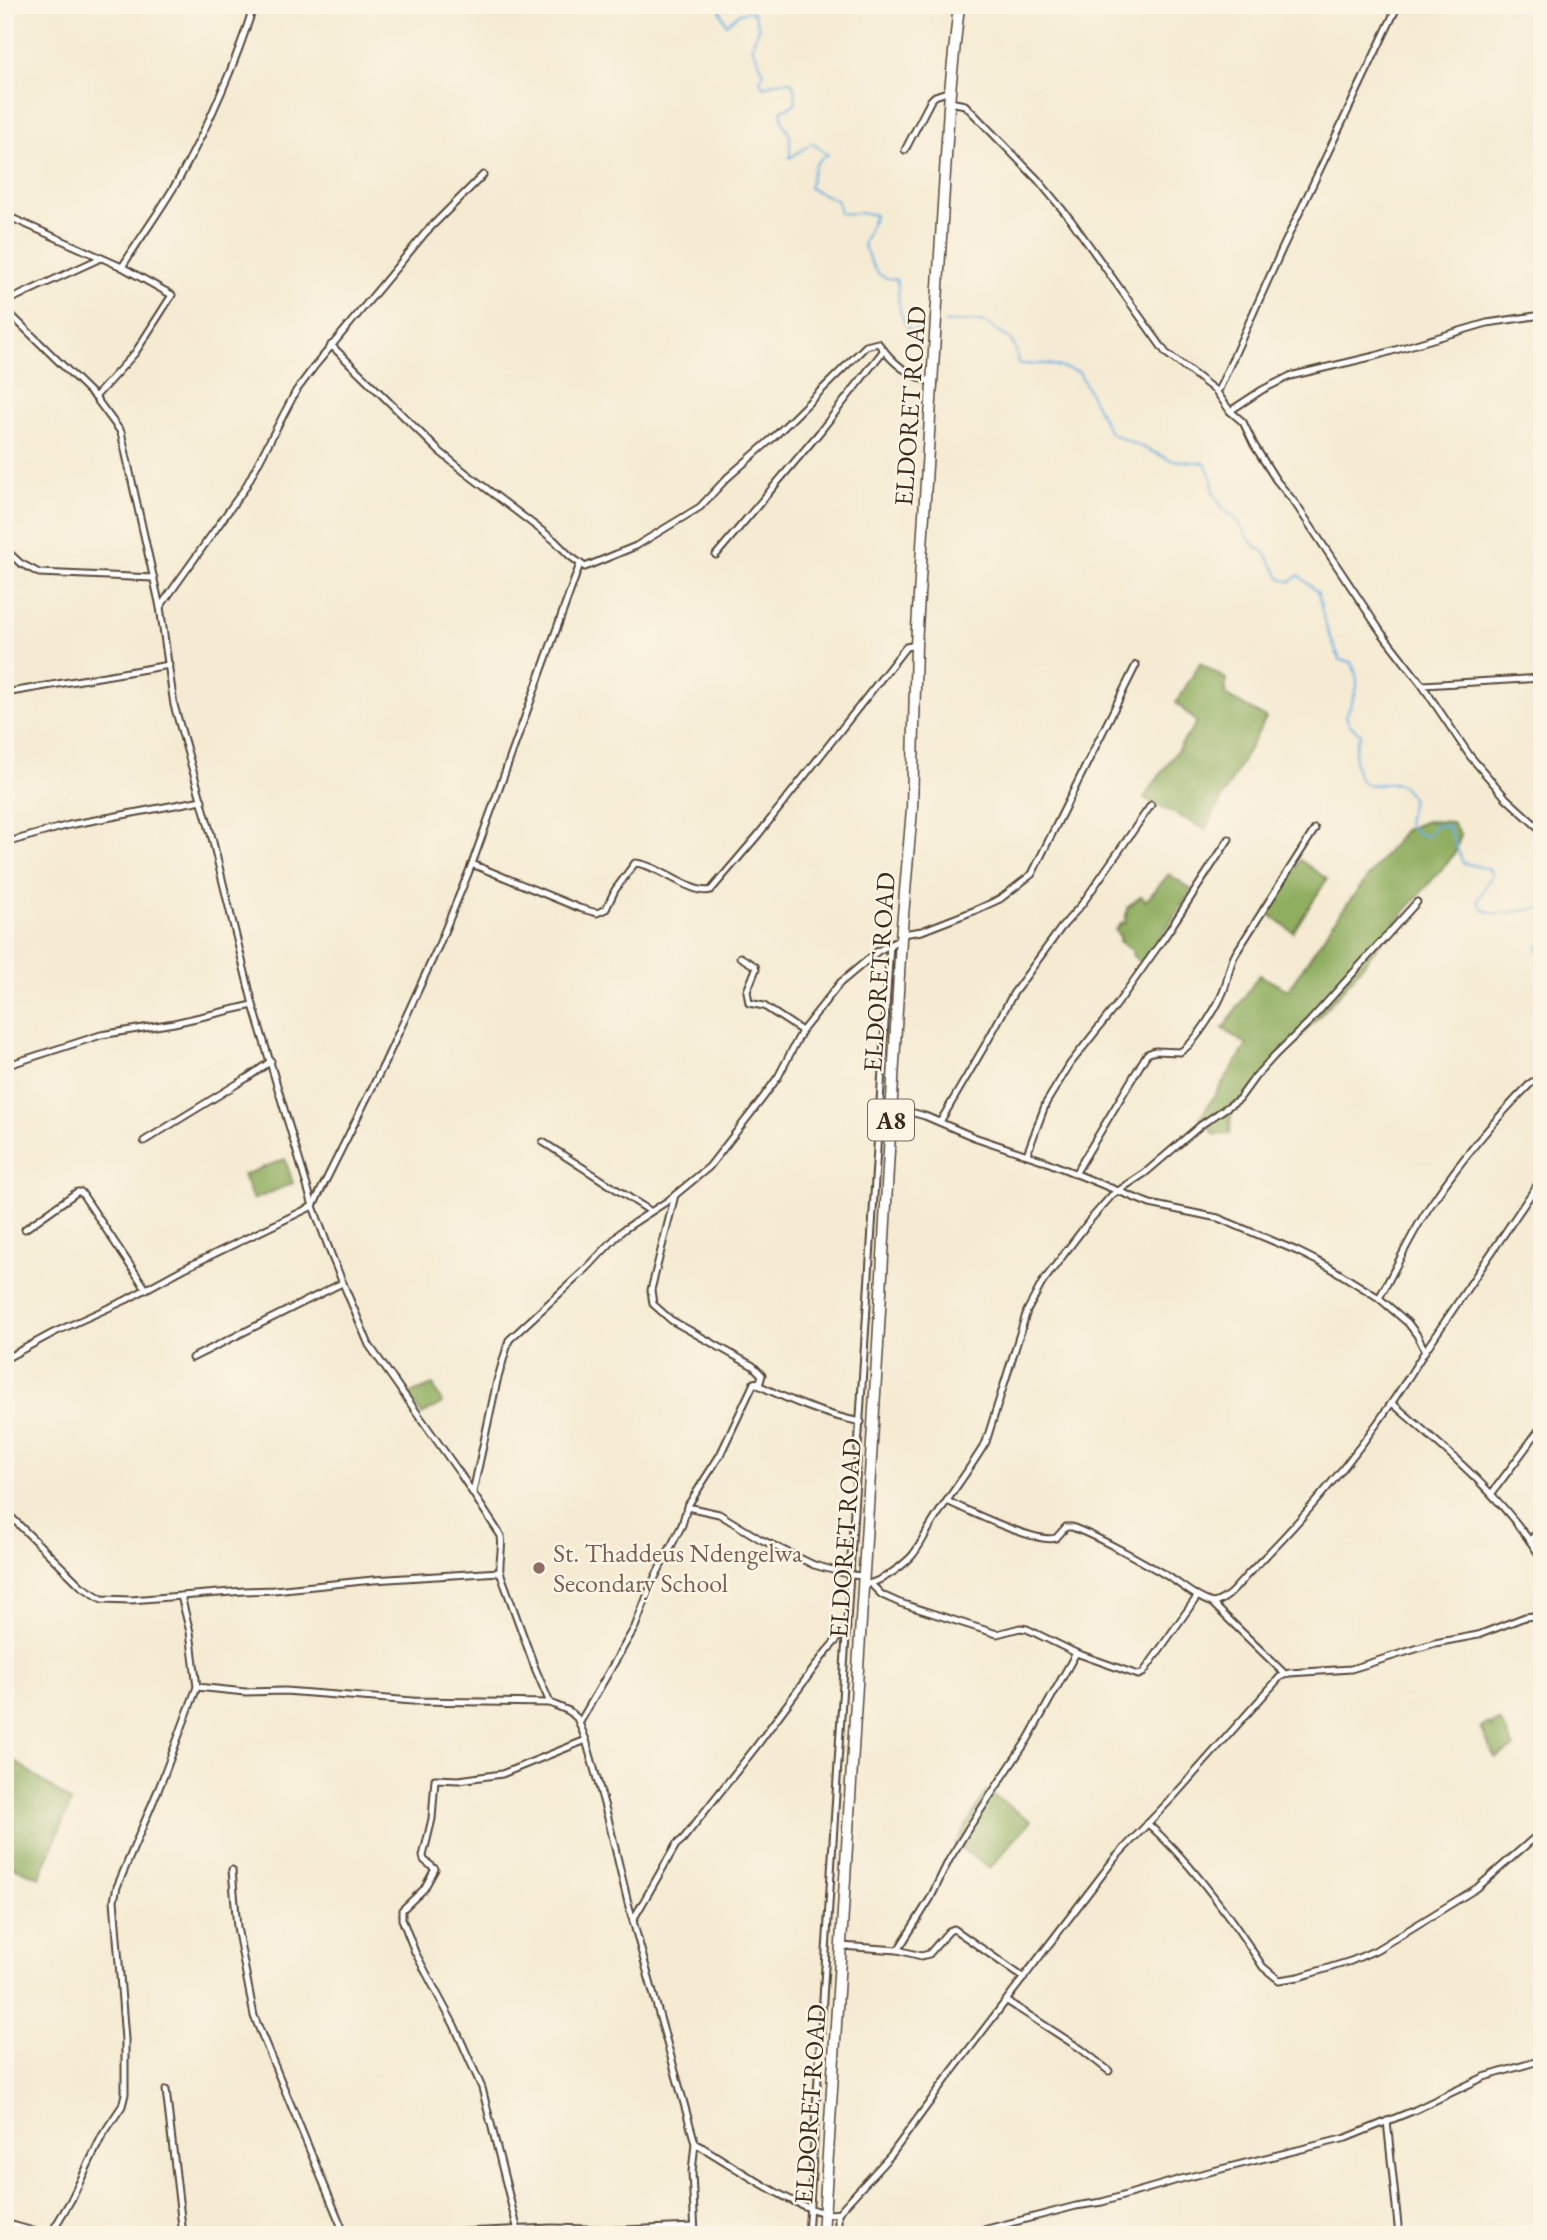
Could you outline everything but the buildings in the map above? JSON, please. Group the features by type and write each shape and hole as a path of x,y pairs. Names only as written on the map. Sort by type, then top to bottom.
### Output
{"highway":[{"name":"ELDORET ROAD","path":"823,2235 866,1581 902,937 912,809 916,645 950,91 959,5"}],"street":[{"path":"122,267 179,178 200,138 239,52 254,5"},
{"path":"1216,391 1398,5"},
{"path":"905,150 931,100 950,91"},
{"path":"950,102 965,106 1038,180 1071,220 1166,353 1216,391 1230,411 1243,422 1276,480 1295,503 1381,632 1422,685 1470,756 1506,799 1542,831"},
{"path":"160,607 245,488 296,391 426,232 483,175"},
{"path":"5,215 122,267 172,295 135,353 95,397"},
{"path":"5,302 102,258"},
{"path":"5,309 95,397 114,420 125,443 160,607 174,705 202,800 253,1005 313,1206 342,1283 376,1357 501,1536 503,1544 500,1572 550,1703"},
{"path":"1230,411 1290,376 1375,356 1487,323 1542,315"},
{"path":"331,345 439,451 554,540 580,564 589,567 636,546 689,516 866,346 876,342 892,362 907,373 934,383"},
{"path":"716,555 819,433 884,350"},
{"path":"5,549 20,563 39,573 154,578"},
{"path":"5,1359 313,1206 385,1062 438,947 580,564"},
{"path":"471,864 597,913 606,909 615,890 635,863 708,891 758,835 906,647 916,645"},
{"path":"5,693 169,665"},
{"path":"472,1492 509,1340 577,1278 623,1230 675,1195 709,1167 778,1077 802,1031 848,974 902,937 1000,899 1032,874 1136,665"},
{"path":"1422,685 1542,678"},
{"path":"5,843 69,825 202,800"},
{"path":"940,1122 1013,994 1082,904 1151,805"},
{"path":"1075,1174 1147,1054 1155,1051 1180,1052 1198,1035 1226,985 1229,965 1315,829"},
{"path":"1027,1154 1046,1103 1069,1064 1115,1007 1229,839"},
{"path":"866,1581 913,1556 986,1442 1016,1341 1034,1297 1090,1220 1118,1191 1201,1125 1239,1099 1255,1077 1309,1022 1417,902"},
{"path":"808,2235 890,944"},
{"path":"740,957 756,969 747,991 748,1003 764,1006 802,1031"},
{"path":"5,1066 101,1035 174,1023 253,1005"},
{"path":"144,1141 271,1061"},
{"path":"1379,1298 1432,1203 1468,1152 1532,1082"},
{"path":"892,1107 925,1115 996,1146 1027,1154 1150,1204 1218,1218 1243,1227 1329,1266 1379,1298 1408,1323 1418,1335 1425,1351"},
{"path":"543,1142 650,1211"},
{"path":"1212,1603 1227,1597 1309,1511 1360,1449 1542,1178"},
{"path":"25,1229 77,1192 81,1192 146,1289"},
{"path":"675,1195 651,1290 653,1304 671,1320 757,1368 762,1378 760,1382 754,1383"},
{"path":"192,1359 342,1283"},
{"path":"754,1383 818,1412 861,1422"},
{"path":"580,1722 635,1627 652,1583 682,1525 687,1507 720,1455 754,1383"},
{"path":"1392,1403 1492,1493 1542,1559"},
{"path":"1492,1493 1542,1426"},
{"path":"947,1501 1008,1527 1047,1539 1056,1538 1066,1527 1077,1528 1212,1603 1285,1674"},
{"path":"687,1507 719,1514 785,1552 814,1565 866,1581 882,1595 921,1611 997,1634 1020,1628 1027,1629 1076,1653 1138,1675 1143,1673 1197,1597"},
{"path":"5,1511 95,1597 124,1600 500,1572"},
{"path":"1530,1540 1542,1528"},
{"path":"5,2222 48,2235 71,2200 102,2136 122,2106 125,2094 125,2039 114,1900 117,1886 161,1783 197,1686 190,1632 181,1596"},
{"path":"838,2235 838,2213 891,2155 1090,1889 1272,1685 1285,1674 1351,1669 1435,1643 1478,1635 1525,1617 1542,1615"},
{"path":"633,1920 676,1845 750,1756 826,1652 847,1628"},
{"path":"898,1950 930,1899 968,1829 1028,1739 1076,1653"},
{"path":"197,1686 245,1692 285,1691 433,1702 550,1703 569,1711 580,1722 695,2143 692,2172 695,2235"},
{"path":"517,2231 509,2189 482,2088 454,2025 415,1952 402,1919 402,1910 424,1889 435,1869 423,1856 432,1819 435,1779 459,1780 502,1774 586,1740"},
{"path":"1147,1823 1169,1842 1263,1967 1279,1980 1299,1977 1350,1961 1386,1944 1477,1888 1542,1830"},
{"path":"232,1870 237,1927 254,2016 345,2235"},
{"path":"841,1946 898,1950 925,1956 948,1931 954,1929 1024,1978"},
{"path":"1007,2001 1081,2049 1109,2071"},
{"path":"964,2235 1076,2206 1102,2202 1266,2157 1315,2147 1369,2130 1485,2077 1542,2060"},
{"path":"166,2090 183,2235"},
{"path":"1387,2121 1399,2235"},
{"path":"695,2143 809,2210 824,2214 838,2213"},
{"path":"398,2235 552,2228 623,2230 694,2227"}],"green space":[{"path":"1200,663 1226,679 1225,695 1266,718 1205,829 1144,798 1197,722 1176,703"},
{"path":"1426,821 1452,822 1461,835 1454,855 1410,905 1342,991 1231,1113 1230,1134 1215,1135 1200,1118 1247,1045 1223,1029 1259,975 1288,990 1333,923 1404,830"},
{"path":"1300,860 1327,879 1293,932 1266,912"},
{"path":"1169,874 1192,890 1148,956 1140,963 1132,955 1133,951 1119,941 1120,937 1115,930 1122,922 1125,924 1127,908 1141,896 1146,901"},
{"path":"285,1159 293,1183 253,1200 243,1175"},
{"path":"433,1385 442,1403 422,1415 407,1395"},
{"path":"1500,1721 1514,1747 1495,1758 1481,1728 1489,1723 1492,1727 1493,1723"},
{"path":"15,1761 71,1802 40,1877 5,1864 5,1771"},
{"path":"987,1791 1031,1821 990,1868 955,1845"}],"waterway":[{"path":"718,5 726,24 740,13 752,11 759,27 752,46 764,72 760,80 763,87 776,82 791,81 796,103 781,111 790,136 790,158 812,143 828,155 816,164 809,188 837,200 840,213 875,215 863,244 871,263 878,273 896,279 900,312 911,332 929,321"},
{"path":"944,323 986,323 1010,339 1016,349 1018,364 1048,364 1079,372 1110,433 1171,460 1205,463 1212,479 1214,494 1222,507 1236,519 1252,543 1266,554 1281,579 1291,582 1299,575 1318,593 1325,624 1340,660 1351,662 1357,677 1355,695 1346,716 1349,724 1361,734 1356,744 1355,761 1362,781 1373,785 1401,785 1412,798 1407,824 1418,834 1429,836 1434,825 1448,826 1463,863 1489,869 1492,874 1478,900 1483,909 1504,913 1542,907"},
{"path":"1542,944 1537,949 1542,956"}],"place":[{"name":"St. Thaddeus Ndengelwa Secondary School","path":"539,1568"}]}
